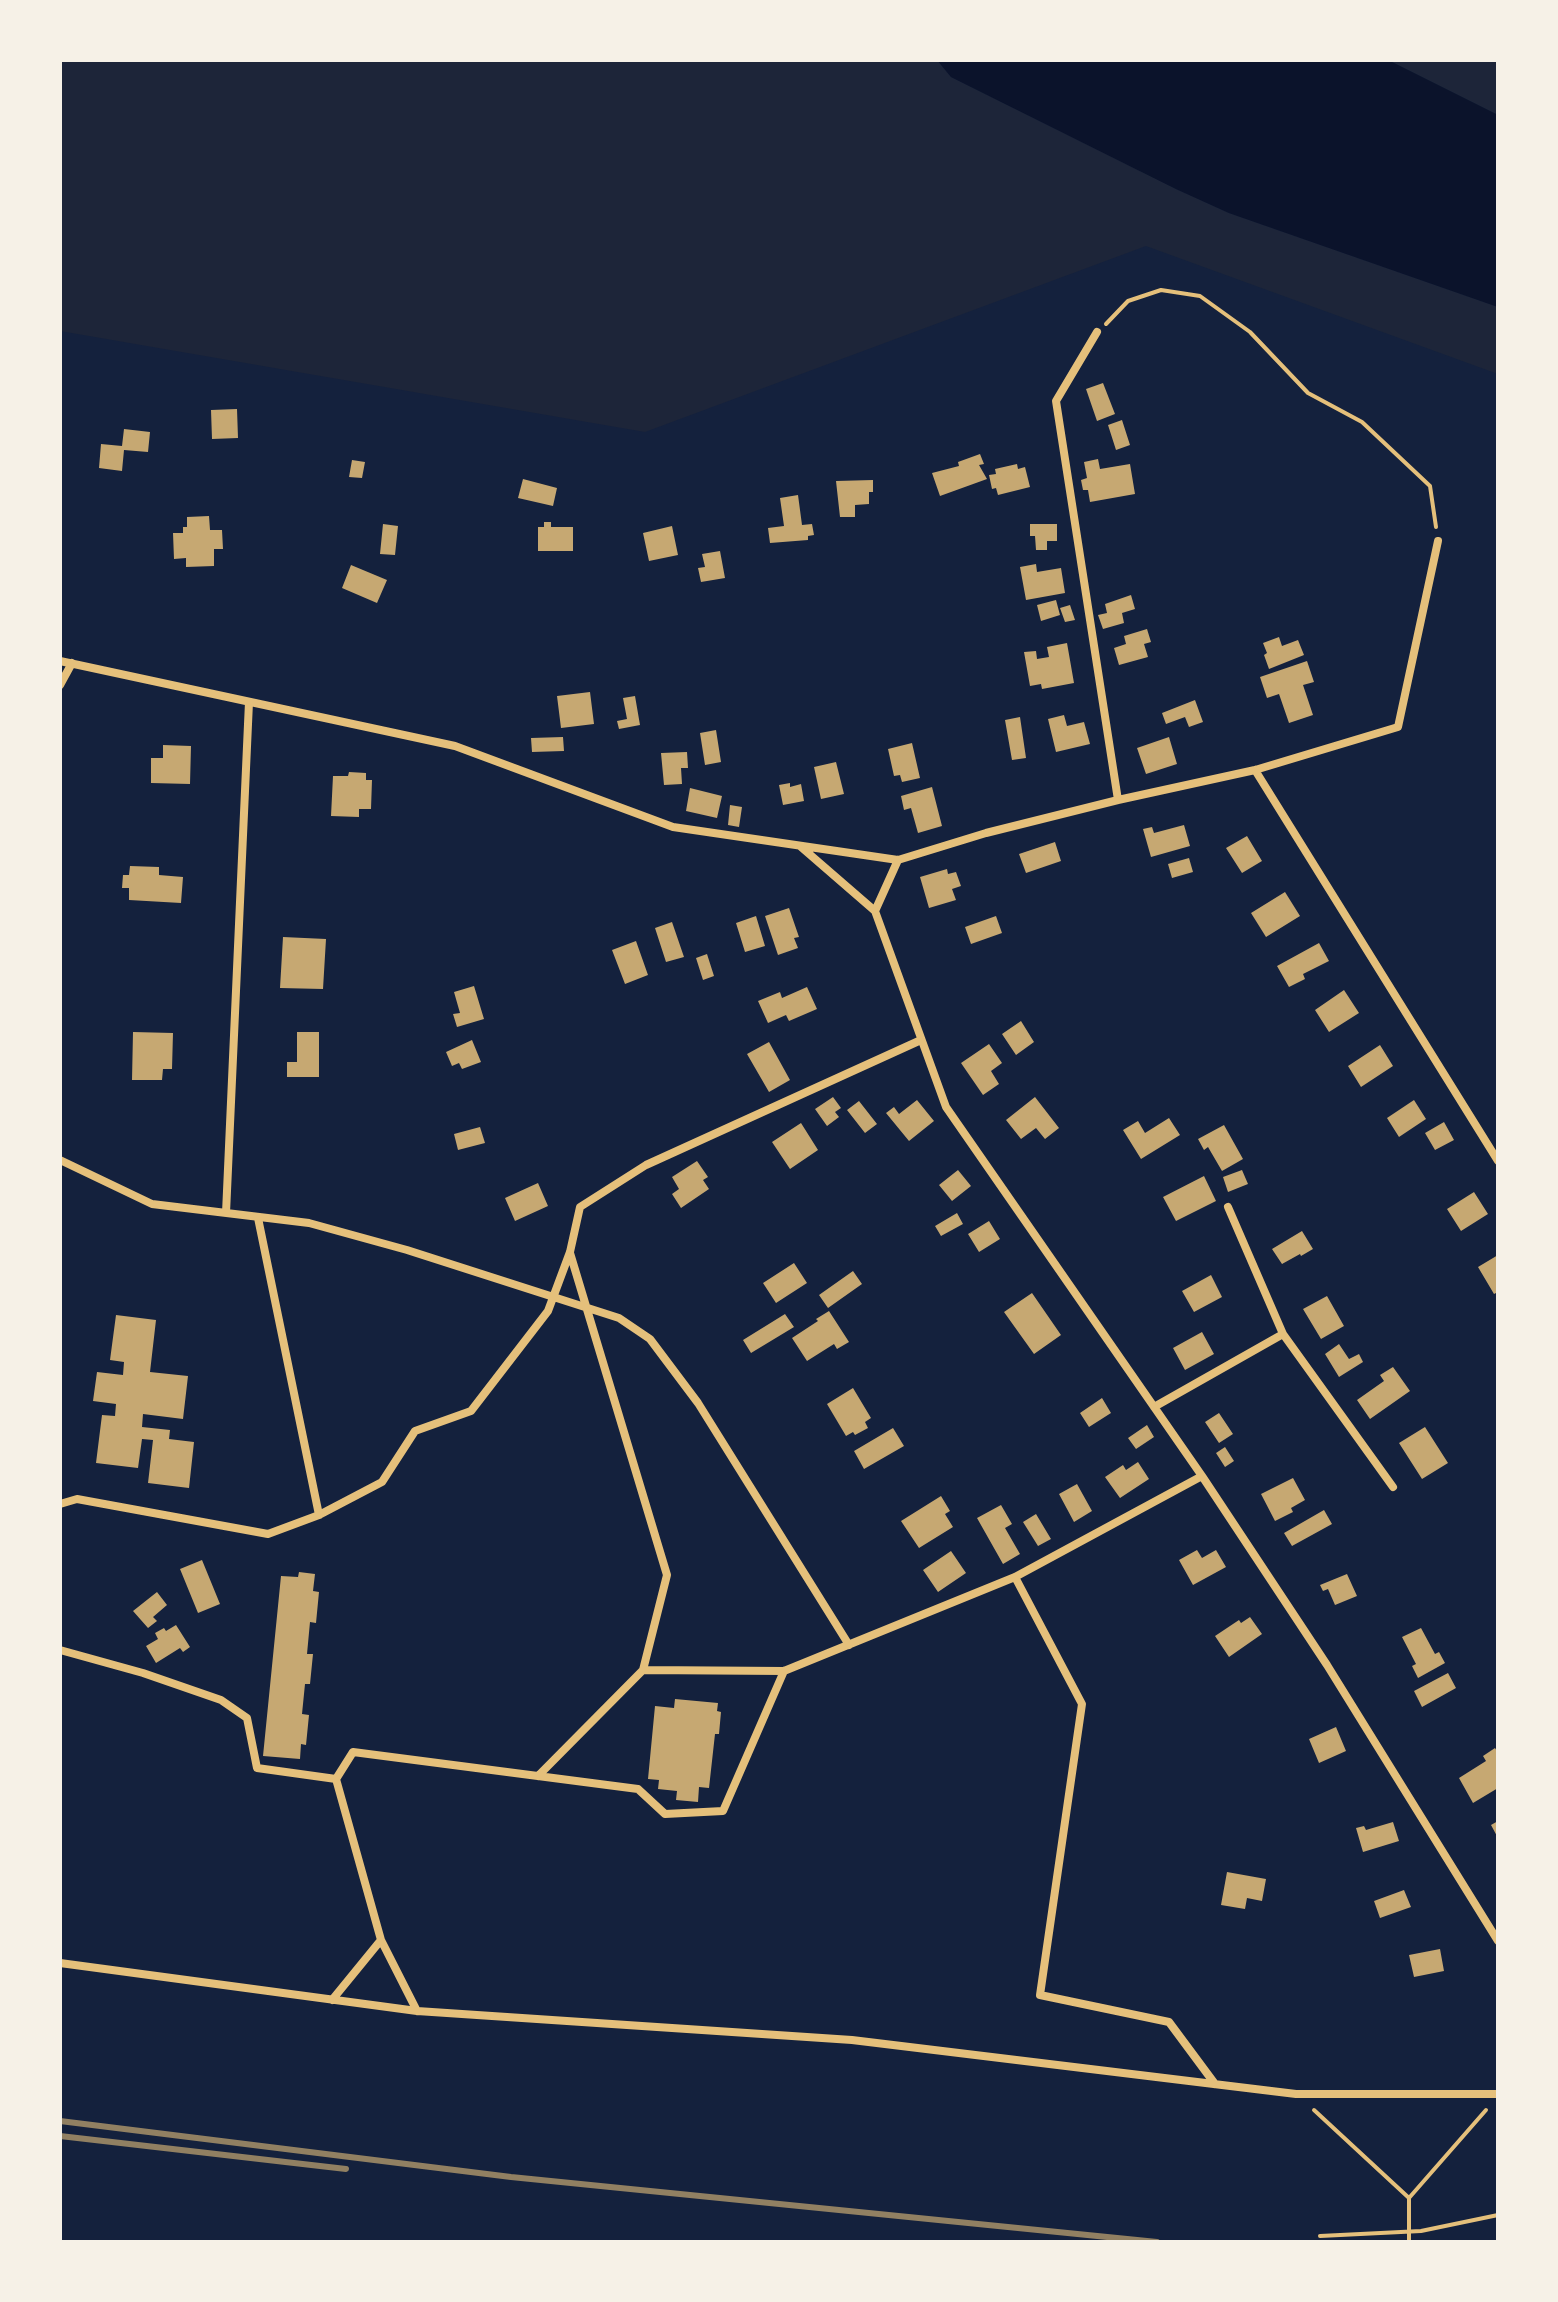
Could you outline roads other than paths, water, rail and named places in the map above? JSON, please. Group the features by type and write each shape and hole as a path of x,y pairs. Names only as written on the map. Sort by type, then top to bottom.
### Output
{"street":[{"path":"1097,332 1056,401 1118,800"},
{"path":"60,661 455,746 673,827 898,860 986,833 1255,770 1398,727 1438,541"},
{"path":"60,685 72,663"},
{"path":"226,1213 249,702"},
{"path":"1255,770 1498,1161"},
{"path":"800,846 875,911 946,1107 1202,1476 1327,1665 1498,1941"},
{"path":"875,911 898,860"},
{"path":"60,1504 77,1499 268,1534 319,1515 382,1482 415,1431 471,1411 548,1311 570,1252 580,1207 646,1165 921,1040"},
{"path":"60,1160 152,1204 309,1223 407,1250 619,1318 650,1339 698,1403 849,1645"},
{"path":"1228,1207 1283,1334 1393,1487"},
{"path":"258,1218 319,1515"},
{"path":"538,1776 643,1670 667,1575 570,1252"},
{"path":"1154,1407 1283,1334"},
{"path":"643,1670 784,1671 1015,1577 1202,1476"},
{"path":"1015,1577 1082,1704 1040,1995 1169,2022 1215,2084"},
{"path":"60,1650 143,1673 221,1700 247,1718 257,1768 336,1779"},
{"path":"417,2011 381,1940 336,1779 353,1752 638,1789 665,1814 723,1811 784,1671"},
{"path":"332,2000 381,1940"},
{"path":"60,1963 417,2011 852,2040 1296,2094 1498,2094"}],"railway":[{"path":"60,2121 511,2177 1157,2242"},
{"path":"60,2136 346,2169"}]}
